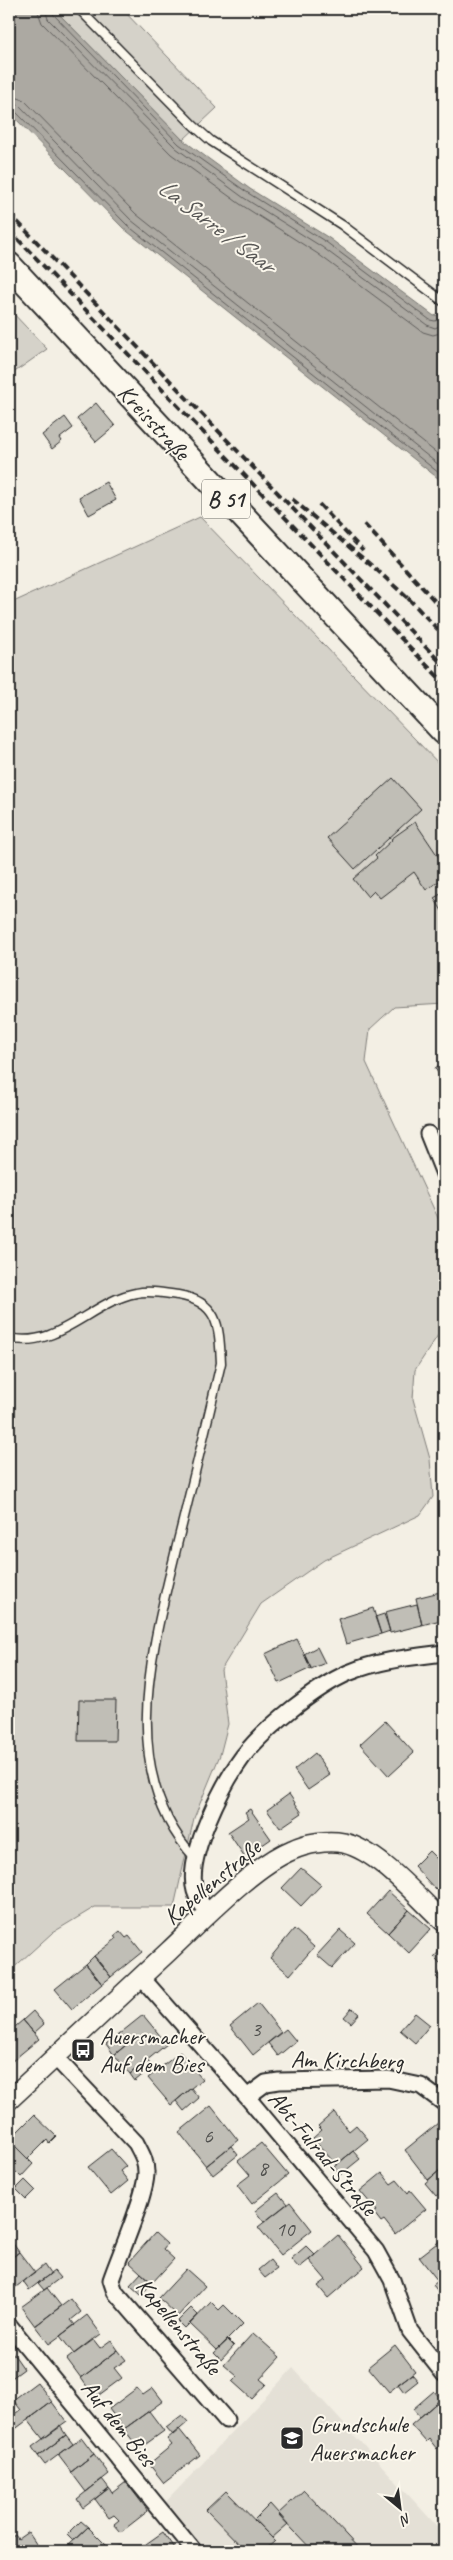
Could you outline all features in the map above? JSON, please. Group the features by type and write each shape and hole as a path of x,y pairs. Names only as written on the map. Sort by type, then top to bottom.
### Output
{"main road":[{"name":"Kreisstraße","path":"9,265 444,732"}],"street":[{"path":"428,1134 444,1174"},
{"path":"209,1913 194,1889 196,1859 214,1805 227,1780 246,1753 278,1722 313,1694 349,1673 386,1661 444,1653"},
{"name":"Kapellenstraße","path":"9,2100 209,1913 273,1860 292,1850 328,1842 344,1843 359,1849 374,1859 444,1922"},
{"name":"Abt-Fulrad-Straße","path":"141,1977 247,2097 376,2251 392,2280 410,2331 444,2374"},
{"name":"Kapellenstraße","path":"55,2057 136,2143 145,2159 146,2174 142,2192 111,2280 115,2292 226,2420"},
{"name":"Am Kirchberg","path":"247,2097 266,2084 279,2081 388,2079 422,2086 444,2103"},
{"name":"Auf dem Bies","path":"9,2324 194,2551"}],"lane":[{"path":"78,9 193,125 212,141 342,225 444,302"},
{"path":"9,1338 33,1340 58,1331 110,1302 135,1293 151,1292 185,1296 202,1304 215,1315 219,1333 221,1363 156,1637 146,1708 149,1758 156,1791 184,1846 196,1859"}],"shaded area":[{"path":"54,9 122,9 217,108 183,140"},
{"path":"9,309 47,349 9,376"},
{"path":"200,517 444,769 444,1004 394,1007 370,1029 366,1062 444,1231 444,1326 415,1370 413,1399 430,1459 433,1497 420,1515 324,1560 261,1604 221,1670 228,1724 220,1755 194,1818 174,1907 95,1907 52,1933 9,1972 9,604"},
{"name":"Grundschule Auersmacher","path":"293,2368 444,2534 444,2551 194,2551 160,2508"}],"water":[{"name":"La Sarre / Saar","path":"9,9 54,9 183,140 250,189 329,238 434,316 444,313 442,323 444,325 444,483 123,228 9,112"}],"building":[{"path":"96,403 115,426 96,442 77,419"},
{"path":"65,417 73,428 60,438 62,441 52,449 42,435"},
{"path":"106,482 116,500 89,515 79,497"},
{"path":"393,778 421,809 355,869 327,838"},
{"path":"415,822 444,865 444,878 426,890 414,872 380,898 374,891 368,897 353,879 377,858 375,856 391,839"},
{"path":"444,892 444,914 434,898"},
{"path":"444,1062 444,1083 435,1068"},
{"path":"444,1591 444,1619 422,1625 416,1598"},
{"path":"417,1604 422,1625 390,1633 385,1612"},
{"path":"373,1608 381,1634 346,1644 338,1619"},
{"path":"384,1614 390,1631 381,1634 375,1617"},
{"path":"297,1639 311,1668 279,1683 265,1654"},
{"path":"317,1647 325,1663 311,1669 304,1654"},
{"path":"79,1700 116,1700 115,1741 78,1741"},
{"path":"385,1721 414,1753 389,1776 360,1744"},
{"path":"315,1753 330,1775 308,1790 294,1770"},
{"path":"289,1794 302,1813 280,1828 267,1810"},
{"path":"250,1809 271,1839 245,1857 228,1832 249,1818 245,1812"},
{"path":"429,1851 444,1866 444,1882 436,1890 414,1866"},
{"path":"301,1868 321,1885 301,1906 282,1888"},
{"path":"388,1891 409,1910 388,1933 367,1914"},
{"path":"409,1910 431,1929 409,1953 388,1933"},
{"path":"294,1929 314,1947 290,1975 270,1958"},
{"path":"340,1930 355,1943 332,1968 317,1955"},
{"path":"120,1931 126,1938 129,1936 142,1952 111,1977 94,1956 116,1939 114,1936"},
{"path":"444,1946 444,1967 434,1957"},
{"path":"94,1956 111,1977 102,1984 86,1964"},
{"path":"86,1964 102,1984 72,2009 55,1989"},
{"path":"444,1968 444,1985 436,1977"},
{"path":"258,2003 281,2032 253,2055 230,2026"},
{"path":"352,2008 359,2014 351,2023 344,2017"},
{"path":"33,2011 44,2024 34,2033 23,2020"},
{"path":"415,2013 430,2025 415,2043 400,2030"},
{"path":"143,2015 167,2044 130,2074 114,2055 126,2045 118,2035"},
{"path":"23,2020 39,2039 11,2062 9,2059 9,2032"},
{"path":"286,2029 296,2041 278,2056 268,2043"},
{"path":"118,2035 126,2045 114,2055 106,2044"},
{"path":"180,2052 202,2079 171,2105 148,2078"},
{"path":"147,2060 152,2067 135,2081 130,2074"},
{"path":"191,2088 199,2098 184,2111 176,2101"},
{"path":"211,2106 238,2140 206,2166 179,2132"},
{"path":"334,2112 349,2131 356,2125 368,2139 336,2165 313,2138 322,2130 318,2126"},
{"path":"34,2115 56,2136 49,2143 47,2140 28,2159 9,2140"},
{"path":"438,2123 444,2131 444,2167 428,2180 405,2150"},
{"path":"9,2140 33,2164 21,2177 9,2165"},
{"path":"261,2143 288,2175 252,2204 237,2185 250,2175 238,2161"},
{"path":"231,2146 238,2155 213,2175 206,2166"},
{"path":"111,2149 126,2166 120,2171 128,2181 111,2195 88,2167"},
{"path":"353,2151 360,2159 340,2175 334,2167"},
{"path":"440,2170 444,2174 444,2190 436,2196 425,2183"},
{"path":"382,2173 391,2184 397,2180 408,2193 410,2190 426,2209 395,2234 384,2220 381,2222 374,2213 377,2211 360,2191"},
{"path":"25,2180 35,2190 26,2199 16,2189"},
{"path":"278,2193 287,2204 264,2222 255,2211"},
{"path":"290,2202 312,2230 281,2255 258,2227"},
{"path":"155,2233 167,2244 163,2249 174,2259 152,2283 129,2262"},
{"path":"338,2235 364,2267 328,2298 318,2286 326,2280 309,2260"},
{"path":"9,2238 19,2252 9,2260"},
{"path":"441,2240 444,2244 444,2299 433,2285 438,2281 419,2257"},
{"path":"306,2246 315,2255 299,2268 291,2259"},
{"path":"19,2252 35,2273 9,2292 9,2260"},
{"path":"270,2260 277,2269 265,2278 258,2270"},
{"path":"44,2265 50,2274 29,2290 23,2282"},
{"path":"186,2269 205,2286 178,2316 159,2298"},
{"path":"54,2271 60,2278 44,2290 38,2283"},
{"path":"141,2273 152,2283 141,2295 130,2285"},
{"path":"47,2288 61,2306 35,2326 21,2307"},
{"path":"71,2299 81,2312 71,2320 75,2325 49,2344 35,2326"},
{"path":"211,2302 219,2310 224,2305 243,2324 217,2350 190,2324"},
{"path":"191,2308 198,2315 185,2328 178,2321"},
{"path":"87,2315 101,2334 74,2354 60,2336"},
{"path":"253,2333 280,2357 260,2379 266,2384 252,2399 232,2381 237,2376 224,2365"},
{"path":"93,2339 100,2348 111,2340 118,2350 81,2378 67,2359"},
{"path":"228,2340 234,2346 221,2360 214,2353"},
{"path":"395,2345 415,2371 389,2392 368,2367"},
{"path":"9,2350 24,2369 9,2380"},
{"path":"118,2350 126,2360 114,2368 122,2378 95,2398 81,2378"},
{"path":"412,2374 418,2381 404,2392 398,2384"},
{"path":"37,2382 52,2402 14,2430 9,2424 9,2419 21,2410 13,2400"},
{"path":"137,2388 143,2395 153,2388 163,2401 124,2429 109,2409"},
{"path":"434,2391 441,2399 420,2417 413,2409"},
{"path":"441,2399 444,2403 444,2443 437,2449 429,2439 426,2442 411,2425"},
{"path":"52,2402 67,2422 43,2439 28,2420"},
{"path":"149,2411 164,2431 139,2449 124,2429"},
{"path":"182,2415 188,2422 173,2435 166,2427"},
{"path":"60,2426 66,2435 38,2456 32,2447"},
{"path":"179,2429 200,2455 164,2483 149,2464 172,2445 167,2439"},
{"path":"66,2435 73,2444 45,2465 38,2456"},
{"path":"82,2438 94,2454 71,2472 58,2455"},
{"path":"94,2454 109,2474 86,2492 71,2472"},
{"path":"102,2479 109,2488 83,2508 77,2499"},
{"path":"126,2482 148,2511 121,2532 114,2524 119,2520 114,2515 109,2518 95,2499 109,2488 112,2493"},
{"path":"304,2490 361,2551 313,2551 278,2514"},
{"path":"226,2491 275,2541 264,2551 246,2551 206,2510"},
{"path":"270,2504 288,2524 272,2538 254,2520"},
{"path":"81,2521 88,2527 73,2541 67,2535"},
{"path":"88,2527 106,2545 99,2551 71,2551 67,2547"},
{"path":"28,2532 41,2551 9,2551 9,2539 15,2535 18,2539"},
{"path":"163,2532 176,2551 136,2551"}],"railway":[{"path":"9,213 444,666"},
{"path":"9,230 444,683"},
{"path":"292,499 413,603"},
{"path":"319,504 363,551"},
{"path":"364,524 444,611"},
{"path":"408,598 444,636"}],"place":[{"name":"Auersmacher Auf dem Bies","path":"83,2050"},
{"name":"Grundschule Auersmacher","path":"292,2438"}]}
